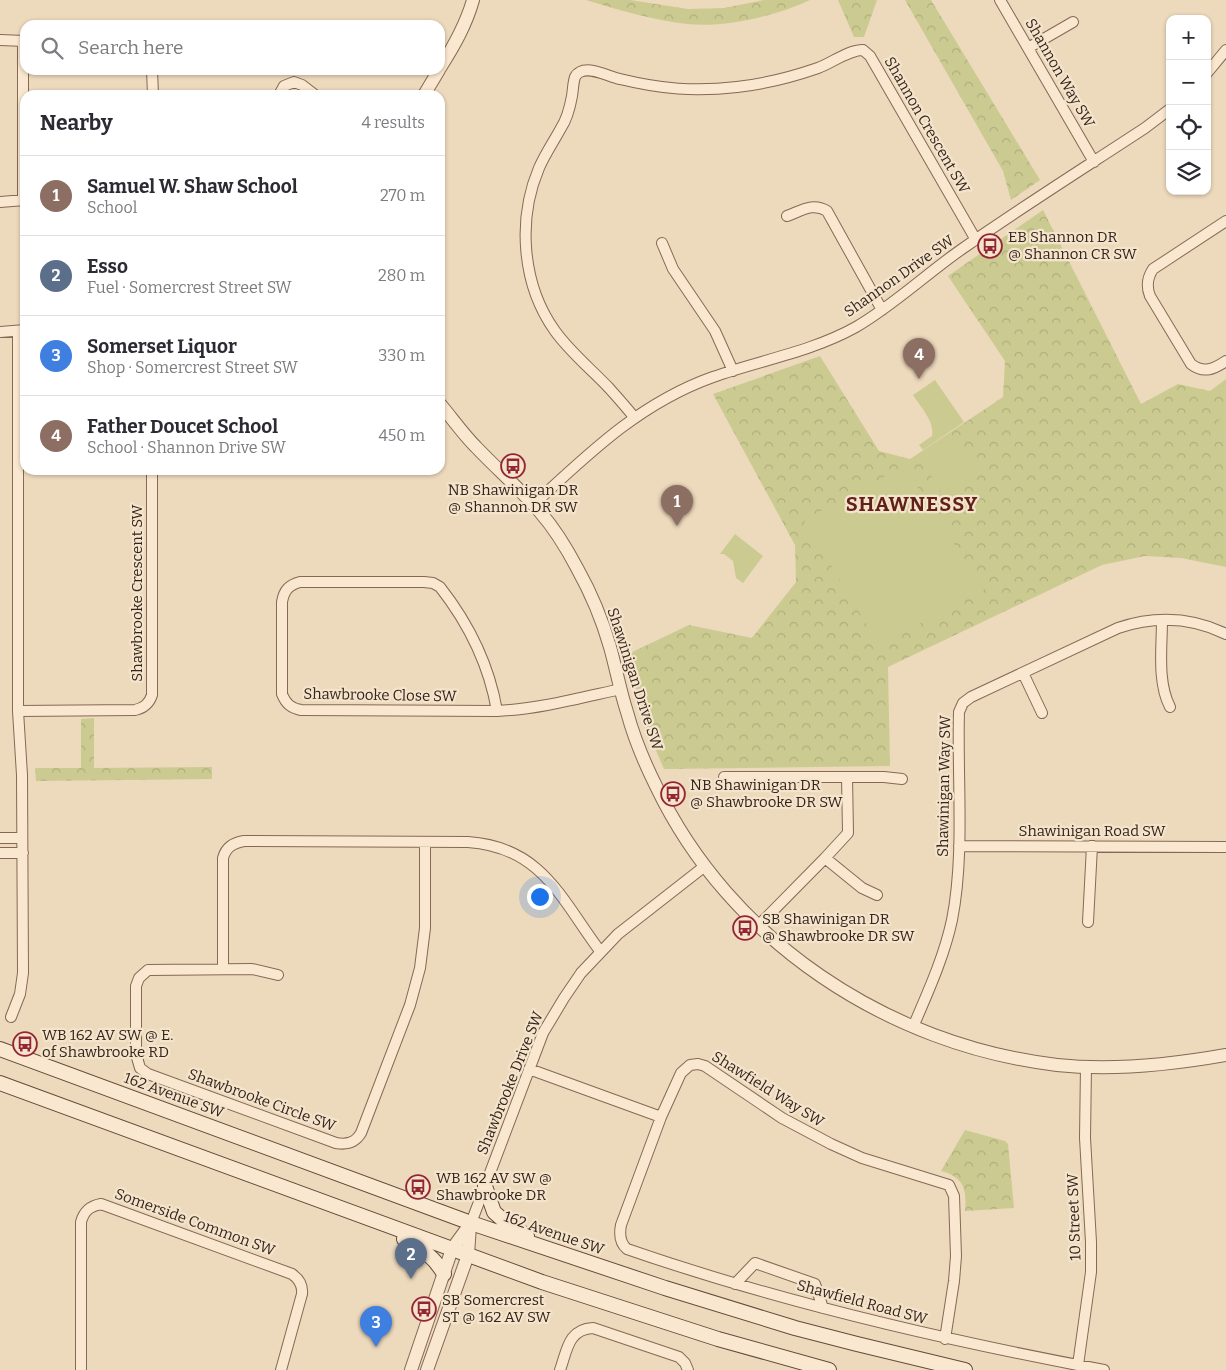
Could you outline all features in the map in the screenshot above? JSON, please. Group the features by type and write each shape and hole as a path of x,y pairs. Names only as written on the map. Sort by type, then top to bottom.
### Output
{"main road":[{"name":"162 Avenue SW","path":"0,1049 471,1223 549,1249 760,1318 965,1370"},
{"path":"0,1083 452,1250 709,1336 829,1370"},
{"path":"485,1186 494,1212 503,1220 549,1249"},
{"path":"374,1220 426,1252 438,1263 444,1274"}],"street":[{"path":"445,59 457,40 473,0"},
{"name":"Shannon Way SW","path":"1000,0 1094,162"},
{"path":"1028,48 1073,22"},
{"path":"0,40 20,41"},
{"name":"Shannon Crescent SW","path":"634,417 555,331 538,301 528,267 525,234 530,198 539,167 564,124 574,80 580,72 594,71 621,79 679,90 719,89 739,87 794,75 819,68 854,52 863,50 870,56 976,240"},
{"path":"1211,68 1226,50"},
{"path":"24,75 24,90"},
{"path":"152,75 152,90"},
{"path":"427,90 436,75"},
{"path":"282,90 284,86 294,82 308,90"},
{"name":"Shannon Drive SW","path":"533,505 603,441 634,417 695,384 714,376 809,348 855,327 882,310 976,240 1145,128 1166,112"},
{"path":"0,202 20,200"},
{"path":"787,216 811,206 817,206 827,211 882,310"},
{"path":"1226,220 1153,269 1149,275 1147,286 1150,296 1191,364 1199,369 1208,370 1226,361"},
{"path":"662,243 673,269 714,331 733,371"},
{"path":"0,332 20,331"},
{"name":"Shawinigan Drive SW","path":"445,410 476,447 542,515 576,566 593,599 604,628 632,729 657,789 687,841 705,866 758,926 801,962 824,979 862,1002 913,1027 981,1050 1026,1060 1058,1065 1137,1067 1165,1065 1226,1055"},
{"path":"11,1017 20,994 23,973 23,853 18,711 21,475"},
{"name":"Shawbrooke Crescent SW","path":"18,711 135,710 142,709 151,699 152,475"},
{"name":"Shawbrooke Close SW","path":"497,711 484,663 468,628 446,594 433,583 300,582 288,587 283,594 282,694 288,705 294,709 497,711 552,704 621,689"},
{"path":"1162,620 1162,678 1166,700 1170,707"},
{"name":"Shawinigan Way SW","path":"913,1027 945,946 956,897 959,846 960,707 971,697 1118,628 1143,621 1192,622 1226,634"},
{"path":"1023,673 1042,713"},
{"path":"724,777 884,777 902,779"},
{"path":"758,926 848,833 847,777"},
{"path":"0,838 22,838"},
{"path":"278,976 252,969 223,968 223,858 232,844 244,841 425,842 479,843 496,846 521,856 537,868 554,885 600,951"},
{"name":"Shawbrooke Circle SW","path":"223,968 152,969 143,973 138,978 136,986 136,1054 140,1068 148,1074 336,1143 352,1142 361,1133 416,986 425,928 425,842"},
{"name":"Shawinigan Road SW","path":"959,846 1226,847"},
{"path":"1088,922 1092,846"},
{"path":"0,853 23,853"},
{"path":"825,858 862,888 877,895"},
{"name":"Shawbrooke Drive SW","path":"471,1223 543,1033 559,1006 581,973 600,951 634,920 705,866"},
{"name":"Shawfield Way SW","path":"621,1241 619,1233 621,1225 661,1117 683,1069 690,1065 702,1064 782,1118 831,1144 862,1158 948,1185 954,1196 956,1256 945,1339"},
{"name":"10 Street SW","path":"1078,1365 1091,1272 1085,1138 1086,1066"},
{"path":"529,1069 661,1117"},
{"name":"Somerside Common SW","path":"81,1370 81,1222 88,1209 101,1204 296,1277 300,1282 302,1294 280,1370"},
{"path":"411,1370 452,1250 471,1223"},
{"path":"427,1370 468,1255 471,1223"},
{"name":"Shawfield Road SW","path":"621,1241 627,1249 735,1284 823,1308 945,1339 1104,1370"},
{"path":"735,1284 755,1263 815,1284 823,1308"},
{"path":"560,1370 571,1339 580,1330 593,1328 679,1357 685,1363 688,1370"}],"green space":[{"path":"586,0 630,0 688,9 724,8 764,0 810,0 782,11 750,20 702,25 648,17"},
{"path":"838,0 877,0 864,37 854,37"},
{"path":"905,0 931,0 1040,180 1011,200 1003,171"},
{"path":"1043,210 1141,404 1178,384 1210,391 1226,379 1226,567 1181,558 1145,556 1102,565 888,667 890,766 664,769 645,725 628,654 689,625 752,638 796,582 795,545 713,394 820,356 879,451 910,459 1003,397 1005,361 948,276"},
{"path":"935,380 964,422 923,450 919,445 932,436 931,425 913,395"},
{"path":"1226,404 1226,433 1216,427"},
{"path":"951,436 974,453 977,473 967,484 944,493 941,492 924,464 926,454"},
{"path":"904,466 984,590 879,645 804,520"},
{"path":"735,534 763,556 743,583 736,578 733,561 724,554 720,554"},
{"path":"94,718 94,768 212,767 212,779 36,781 35,768 81,768 81,719"},
{"path":"965,1130 1005,1141 1008,1144 1014,1208 965,1211 965,1197 962,1185 955,1177 941,1171"}],"place":[{"name":"EB Shannon DR @ Shannon CR SW","path":"990,246"},
{"name":"Father Doucet School","path":"919,379"},
{"name":"NB Shawinigan DR @ Shannon DR SW","path":"513,466"},
{"name":"Samuel W. Shaw School","path":"677,526"},
{"name":"NB Shawinigan DR @ Shawbrooke DR SW","path":"673,794"},
{"name":"SB Shawinigan DR @ Shawbrooke DR SW","path":"745,928"},
{"name":"WB 162 AV SW @ E. of Shawbrooke RD","path":"25,1044"},
{"name":"WB 162 AV SW @ Shawbrooke DR","path":"418,1187"},
{"name":"Esso","path":"411,1279"},
{"name":"SB Somercrest ST @ 162 AV SW","path":"424,1309"},
{"name":"Somerset Liquor","path":"376,1347"}],"district":[{"name":"SHAWNESSY","path":"912,504"}]}
